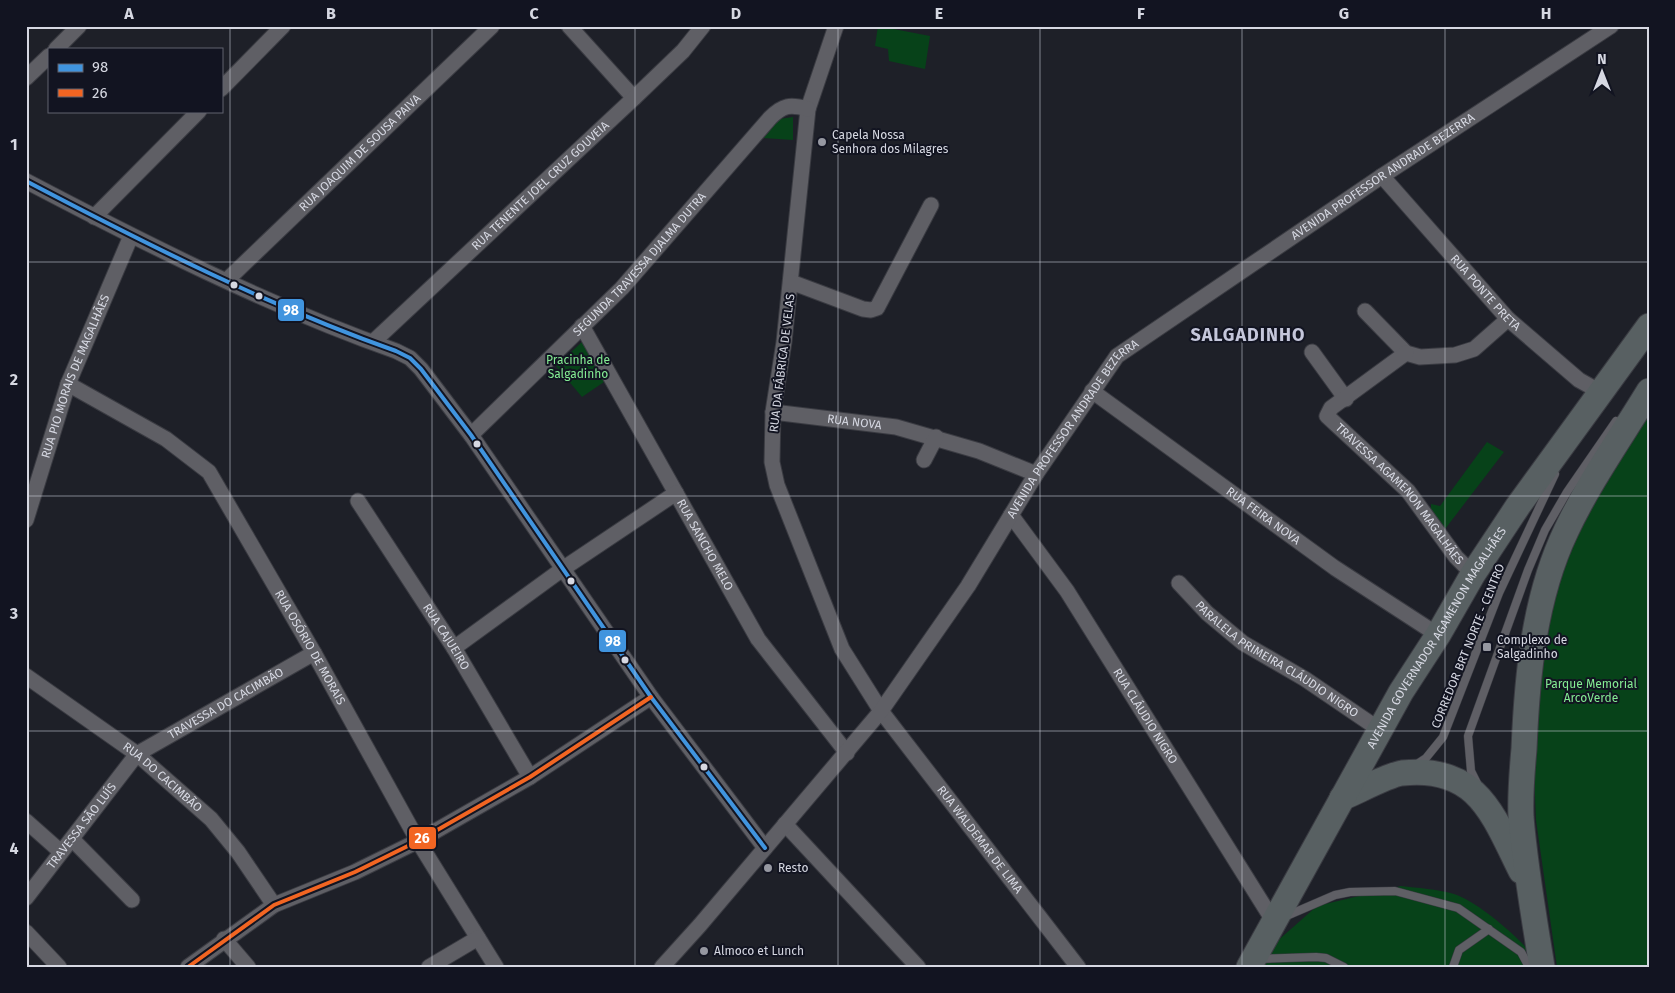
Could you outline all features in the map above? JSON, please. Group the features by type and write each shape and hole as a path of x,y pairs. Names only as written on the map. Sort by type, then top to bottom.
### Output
{"highway":[{"name":"AVENIDA GOVERNADOR AGAMENON MAGALHÃES","path":"1251,963 1380,730 1473,574 1649,326"},
{"path":"1542,967 1528,884 1521,815 1527,685 1537,625 1549,576 1565,532 1643,389"},
{"path":"1342,798 1401,773 1428,774 1460,781 1471,788 1490,809 1528,884"}],"street":[{"path":"57,48 79,26"},
{"path":"222,88 283,26"},
{"name":"RUA JOAQUIM DE SOUSA PAIVA","path":"228,280 492,26"},
{"path":"569,26 634,98"},
{"name":"RUA TENENTE JOEL CRUZ GOUVEIA","path":"373,342 634,98 683,51 703,26"},
{"name":"RUA DA FÁBRICA DE VELAS","path":"836,26 808,109 791,282 773,412 772,462 777,485 842,649 881,711"},
{"name":"AVENIDA PROFESSOR ANDRADE BEZERRA","path":"662,967 881,711 968,586 1036,474 1117,356 1382,176 1611,26"},
{"path":"26,78 48,57"},
{"name":"SEGUNDA TRAVESSA DJALMA DUTRA","path":"471,435 622,288 780,108 789,105 808,109"},
{"path":"94,217 198,112"},
{"name":"RUA PONTE PRETA","path":"1382,176 1508,319 1563,367 1601,393"},
{"path":"26,181 131,236 303,315 396,350 410,358 421,368 471,435 651,697 764,848"},
{"path":"791,282 863,309 871,310 877,308 932,205"},
{"name":"RUA PIO MORAIS DE MAGALHÃES","path":"26,520 68,384 131,236"},
{"path":"1365,310 1406,353 1420,357 1440,357 1474,349 1508,319"},
{"name":"RUA SANCHO MELO","path":"582,326 758,639 847,753"},
{"path":"1312,352 1346,399 1406,353"},
{"name":"RUA OSÓRIO DE MORAIS","path":"68,384 166,439 208,472 314,653 418,841 496,967"},
{"name":"RUA FEIRA NOVA","path":"1092,391 1335,568 1438,635"},
{"name":"TRAVESSA AGAMENON MAGALHÃES","path":"1346,399 1327,414 1328,418 1408,491 1456,557 1473,574"},
{"name":"RUA NOVA","path":"773,412 896,427 936,437 979,451 1036,474"},
{"path":"924,460 936,437"},
{"path":"454,648 564,568 676,493"},
{"name":"RUA CAJUEIRO","path":"358,501 454,648 530,778"},
{"name":"RUA CLÁUDIO NIGRO","path":"1011,515 1067,592 1274,922"},
{"name":"PARALELA PRIMEIRA CLÁUDIO NIGRO","path":"1179,583 1208,613 1243,643 1305,679 1380,730"},
{"name":"TRAVESSA DO CACIMBÃO","path":"137,754 314,653"},
{"name":"RUA DO CACIMBÃO","path":"26,676 137,754 210,819 238,852 274,905"},
{"path":"188,967 274,905 355,872 418,841 530,778 651,697"},
{"name":"RUA WALDEMAR DE LIMA","path":"881,711 1078,967"},
{"name":"TRAVESSA SÃO LUÍS","path":"26,898 137,754"},
{"path":"26,821 61,852"},
{"path":"785,824 918,967"},
{"path":"72,839 132,900"},
{"path":"26,932 59,967"},
{"path":"430,967 478,938"},
{"path":"224,940 248,967"}],"lane":[{"path":"1562,462 1601,393 1649,336"},
{"path":"1490,809 1471,771 1468,756 1468,736 1545,530 1592,453 1620,415"},
{"name":"CORREDOR BRT NORTE - CENTRO","path":"1401,773 1426,758 1443,737 1499,593 1557,470"},
{"path":"1274,922 1335,895 1350,892 1395,891 1458,908 1521,952 1529,967"},
{"path":"1452,967 1460,950 1489,929"},
{"path":"1251,963 1316,957 1326,958 1344,967"}],"green space":[{"path":"878,26 930,36 925,69 889,61 888,49 875,46"},
{"path":"793,117 793,140 763,138 772,120"},
{"name":"Pracinha de Salgadinho","path":"583,341 604,382 582,397 556,366"},
{"name":"Parque Memorial ArcoVerde","path":"1649,399 1649,967 1557,967 1536,820 1533,747 1556,547"},
{"path":"1487,442 1504,452 1442,533 1431,515 1431,504 1440,506"},
{"path":"1401,886 1441,891 1464,898 1489,914 1515,936 1542,967 1254,967 1258,958 1317,906"}],"transit line":[{"name":"98","path":"26,181 208,273 301,314 410,358 421,369 471,435 651,697 765,848"},
{"name":"26","path":"188,967 274,905 355,872 418,841 530,777 651,697"}],"place":[{"name":"Capela Nossa Senhora dos Milagres","path":"822,142"},
{"name":"Complexo de Salgadinho","path":"1487,647"},
{"name":"Resto","path":"768,868"},
{"name":"Almoco et Lunch","path":"704,951"}],"district":[{"name":"SALGADINHO","path":"1248,335"}]}
